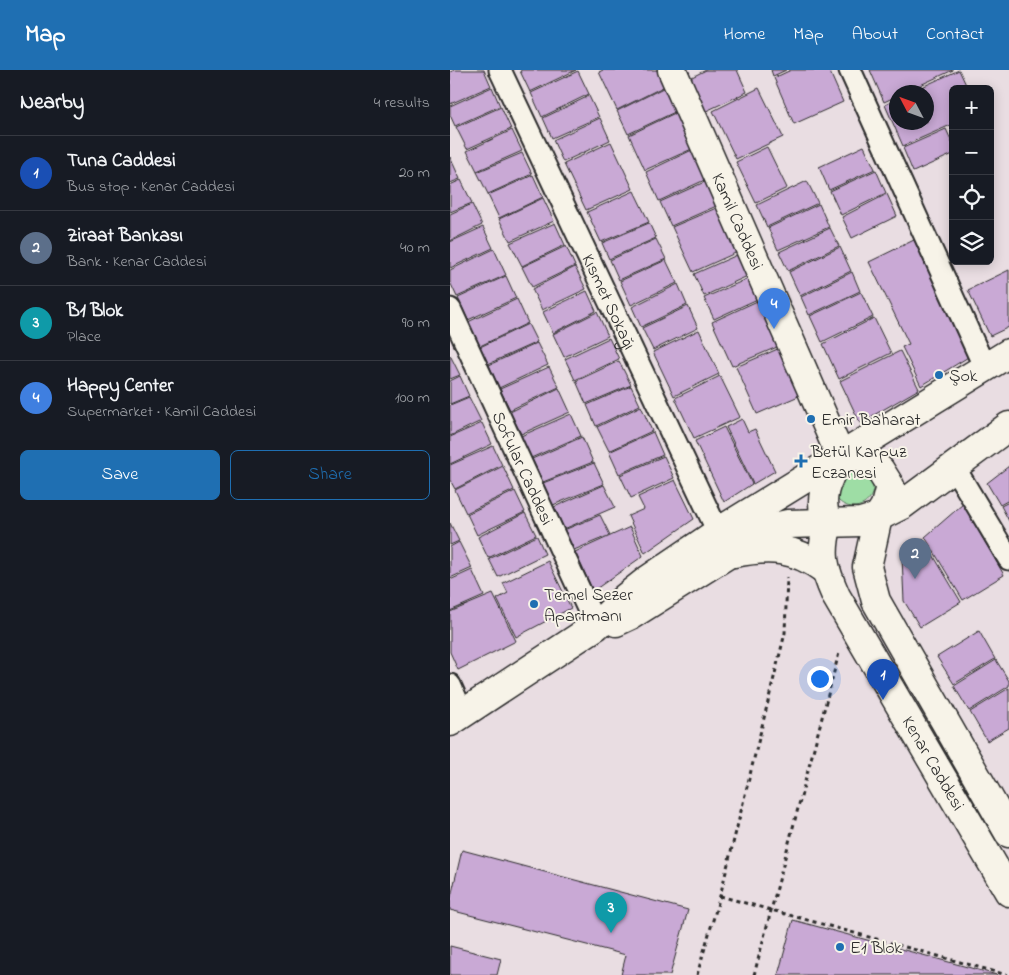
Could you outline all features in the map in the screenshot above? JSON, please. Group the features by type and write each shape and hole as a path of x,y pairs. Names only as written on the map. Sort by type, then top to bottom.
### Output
{"main road":[{"name":"Kamil Caddesi","path":"672,70 840,456"},
{"path":"456,718 596,626 613,623 632,614 840,456 984,366 1009,353"},
{"path":"724,543 744,541 770,528 788,524 861,522 878,517 902,505 1009,426"},
{"path":"840,456 868,459 886,478 890,486 889,497 878,517"},
{"path":"828,523 824,515 823,491 840,456"},
{"name":"Kenar Caddesi","path":"878,517 867,567 876,601 1009,833"},
{"name":"Kenar Caddesi","path":"828,523 824,542 824,569 861,641 1009,892"},
{"path":"724,543 752,549 787,550 808,557 824,569"}],"street":[{"name":"Kısmet Sokağı","path":"500,70 724,543"},
{"path":"850,70 984,366"},
{"name":"Sofular Caddesi","path":"450,309 596,626"},
{"path":"954,467 1009,559"},
{"path":"450,685 456,718"}],"path":[{"path":"698,975 720,896 785,633 787,574"},
{"path":"754,975 773,911 840,650"},
{"path":"720,896 1007,975"}],"green space":[{"path":"856,467 873,482 873,490 867,502 855,507 842,503 836,498 839,473"}],"building":[{"path":"455,70 484,70 491,86 450,104 450,72"},
{"path":"576,70 530,92 520,71"},
{"path":"603,70 657,70 665,86 617,110 599,72"},
{"path":"706,70 737,70 747,92 704,112 688,79"},
{"path":"771,70 786,70 773,76"},
{"path":"791,70 829,70 843,102 794,124 774,78"},
{"path":"870,70 953,70 920,85 889,85 889,100 884,102"},
{"path":"959,70 966,85 949,85 949,126 903,146 896,130 934,130 934,85 926,85"},
{"path":"578,71 589,94 542,117 531,93"},
{"path":"492,87 500,106 455,126 450,115 450,106"},
{"path":"665,87 677,111 628,134 617,111"},
{"path":"759,88 783,137 736,159 713,111"},
{"path":"589,96 599,117 552,138 543,118"},
{"path":"889,103 889,114 885,105"},
{"path":"501,107 511,129 467,149 456,127"},
{"path":"677,112 694,148 645,170 629,135"},
{"path":"600,118 610,140 563,162 553,140"},
{"path":"946,129 949,135 949,156 913,172 903,148"},
{"path":"512,130 522,151 477,171 467,151"},
{"path":"611,142 633,189 586,210 564,164"},
{"path":"864,146 875,169 829,190 819,167"},
{"path":"767,147 787,188 756,203 736,162"},
{"path":"694,149 709,178 659,201 646,172"},
{"path":"522,153 532,174 488,194 477,172"},
{"path":"450,157 460,179 450,183"},
{"path":"876,170 886,193 841,215 830,191"},
{"path":"533,175 543,197 499,218 488,195"},
{"path":"461,180 472,203 450,212 450,185"},
{"path":"709,180 721,204 671,226 660,202"},
{"path":"807,181 818,203 767,227 757,205"},
{"path":"634,191 649,222 601,242 587,212"},
{"path":"887,194 897,216 852,238 842,217"},
{"path":"543,198 554,221 510,241 499,219"},
{"path":"472,204 482,225 450,241 450,214"},
{"path":"819,204 829,227 778,250 768,228"},
{"path":"721,206 742,250 693,272 672,227"},
{"path":"555,223 565,245 522,266 510,243"},
{"path":"649,223 656,238 609,259 602,243"},
{"path":"483,227 493,248 450,268 450,242"},
{"path":"830,228 839,246 788,271 779,252"},
{"path":"656,239 666,259 619,280 610,260"},
{"path":"914,240 970,356 921,386 902,347 909,344 869,262"},
{"path":"566,246 575,266 532,287 522,267"},
{"path":"840,247 851,271 800,296 789,272"},
{"path":"494,249 506,275 457,297 450,282 450,270"},
{"path":"744,252 754,273 704,296 694,274"},
{"path":"666,260 677,283 631,305 620,281"},
{"path":"575,267 586,289 542,310 532,289"},
{"path":"1009,270 1009,327 990,336 968,290"},
{"path":"852,272 860,291 809,315 801,297"},
{"path":"506,276 516,298 468,320 458,298"},
{"path":"754,276 764,296 714,319 704,298"},
{"path":"678,284 687,305 641,327 632,307"},
{"path":"587,291 596,311 553,333 543,312"},
{"path":"861,292 873,317 822,342 810,316"},
{"path":"768,296 789,342 732,366 712,322"},
{"path":"517,299 528,323 480,346 468,322"},
{"path":"688,306 698,328 653,350 642,328"},
{"path":"597,312 608,336 564,357 553,334"},
{"path":"874,318 891,353 839,379 823,344"},
{"path":"528,324 537,342 488,364 480,347"},
{"path":"699,330 719,374 674,396 653,352"},
{"path":"609,338 619,359 575,380 565,359"},
{"path":"537,343 548,365 499,388 489,365"},
{"path":"787,345 808,392 757,414 736,367"},
{"path":"900,351 919,389 860,423 840,381"},
{"path":"450,355 460,375 450,379"},
{"path":"619,361 631,385 586,404 576,381"},
{"path":"549,367 559,387 510,410 500,389"},
{"path":"460,376 469,396 450,404 450,381"},
{"path":"720,376 740,417 694,438 675,398"},
{"path":"631,386 640,405 596,426 587,405"},
{"path":"559,388 570,412 521,434 510,412"},
{"path":"469,397 481,421 450,436 450,405"},
{"path":"641,406 652,431 609,451 597,427"},
{"path":"571,414 581,436 531,458 521,436"},
{"path":"742,419 748,432 755,429 775,471 753,484 726,427"},
{"path":"482,423 492,444 450,464 450,437"},
{"path":"724,427 752,484 724,502 695,441"},
{"path":"653,432 663,455 619,474 609,452"},
{"path":"582,437 593,462 543,482 532,459"},
{"path":"493,446 502,465 455,489 450,480 450,465"},
{"path":"664,456 674,478 631,498 620,475"},
{"path":"594,463 604,484 553,505 543,483"},
{"path":"503,466 514,490 466,513 455,490"},
{"path":"1009,466 1009,500 1000,505 987,483"},
{"path":"675,480 694,519 645,553 628,516 644,509 638,497"},
{"path":"604,485 615,507 564,529 554,507"},
{"path":"515,491 525,512 477,535 467,514"},
{"path":"1009,502 1009,521 1001,506"},
{"path":"963,504 1004,575 963,600 925,537"},
{"path":"525,513 536,535 488,558 478,537"},
{"path":"600,515 610,535 574,550 564,530"},
{"path":"450,523 459,541 450,545"},
{"path":"630,527 643,556 593,591 575,552"},
{"path":"537,536 545,554 498,577 489,559"},
{"path":"923,538 961,602 920,627 904,601 902,557"},
{"path":"459,542 472,568 450,578 450,547"},
{"name":"Temel Sezer Apartmanı","path":"548,561 571,608 516,637 497,599 508,593 503,583"},
{"path":"472,570 484,596 450,611 450,580"},
{"path":"493,594 516,641 458,670 450,652 450,612"},
{"path":"979,631 995,659 954,684 937,657"},
{"path":"996,660 1009,681 1009,686 969,711 954,686"},
{"path":"1009,688 1009,728 987,741 970,712"},
{"path":"462,850 688,910 670,975 621,975 626,955 450,910 450,901"},
{"name":"E1 Blok","path":"793,920 997,975 778,975"},
{"path":"450,946 501,959 497,975 450,975"}],"place":[{"name":"Happy Center","path":"774,329"},
{"name":"Şok","path":"939,375"},
{"name":"Emir Baharat","path":"811,419"},
{"name":"Betül Karpuz Eczanesi","path":"801,461"},
{"name":"Ziraat Bankası","path":"915,579"},
{"name":"Temel Sezer Apartmanı","path":"534,604"},
{"name":"Tuna Caddesi","path":"883,700"},
{"name":"B1 Blok","path":"611,933"},
{"name":"E1 Blok","path":"840,947"}]}
